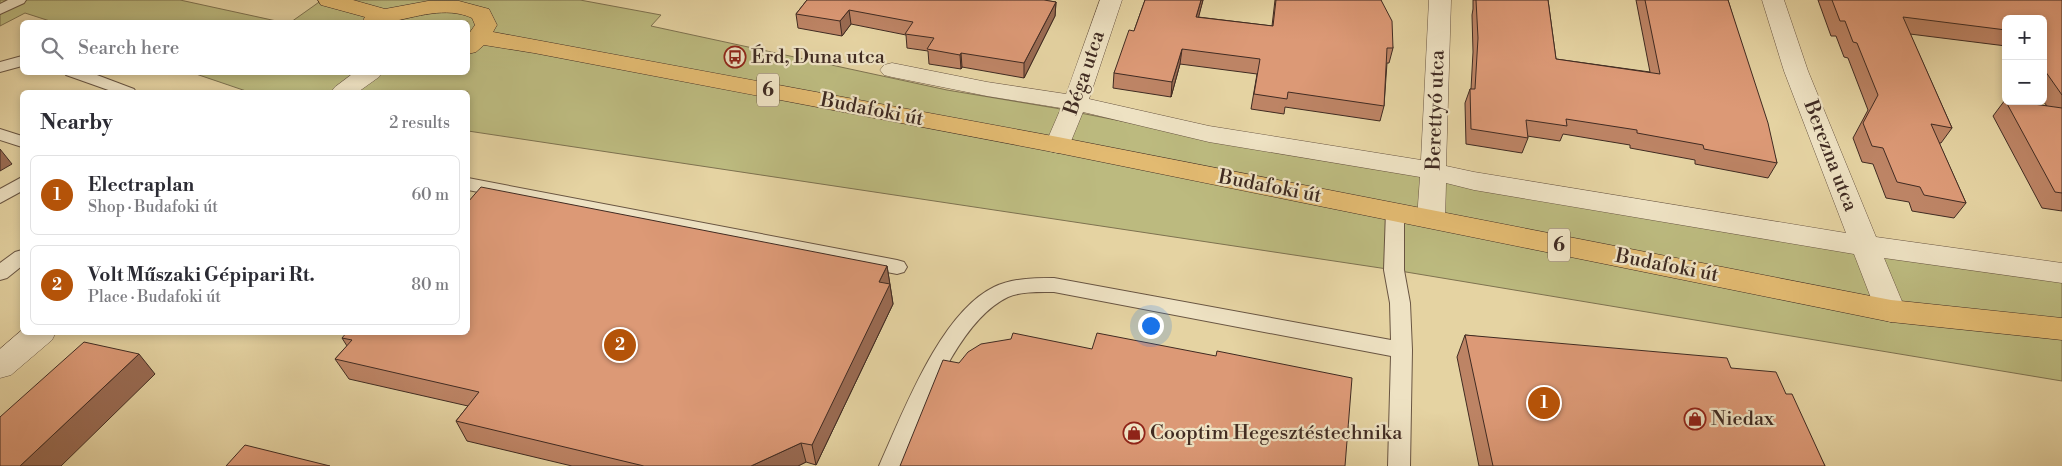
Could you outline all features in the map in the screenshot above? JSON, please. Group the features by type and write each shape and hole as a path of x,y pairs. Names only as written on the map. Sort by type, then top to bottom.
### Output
{"main road":[{"name":"6","path":"329,0 378,19 420,3 457,1 473,7 482,14 486,25 473,42"},
{"name":"Budafoki út","path":"473,42 534,46 1058,145 1891,311 2062,329"}],"street":[{"name":"Béga utca","path":"1058,145 1075,103 1111,0"},
{"name":"Berettyó utca","path":"1431,219 1440,0"},
{"name":"Berezna utca","path":"1773,0 1796,71 1891,311"},
{"name":"Budafoki út","path":"892,70 988,89 1075,103 1209,134 1433,171 1474,181 1865,246 2062,273"},
{"path":"346,90 367,75"},
{"path":"0,366 36,335"}],"lane":[{"path":"0,10 19,0"},
{"path":"0,67 20,62"},
{"path":"80,75 122,90"},
{"path":"0,134 20,141"},
{"path":"0,197 20,184"},
{"path":"470,184 897,267"},
{"path":"1395,212 1394,270 1400,303 1402,350 1399,466"},
{"path":"0,273 20,258"},
{"path":"890,466 946,348 972,314 1001,292 1028,285 1054,285 1402,350"}],"shaded area":[{"path":"0,0 180,0 272,20 47,20 25,13 0,26"},
{"path":"322,0 580,0 661,15 651,26 947,90 1055,108 1187,134 2062,281 2062,381 1394,270 470,131 470,90 243,90 199,75 470,75 470,20 294,20"}],"building":[{"path":"807,0 1044,0 1056,2 1024,63 927,49 934,38 905,34 913,22 849,10 840,21 796,14"},
{"path":"1145,0 1201,0 1196,17 1273,26 1276,0 1381,0 1392,21 1393,48 1387,48 1384,106 1288,92 1287,99 1254,94 1260,59 1182,49 1172,82 1114,73 1129,30 1134,31"},
{"path":"1476,0 1548,0 1556,59 1660,74 1645,0 1728,0 1768,123 1777,163 1704,149 1703,145 1637,133 1637,130 1566,119 1567,126 1526,120 1528,138 1471,129 1470,89 1475,89 1478,38"},
{"path":"1832,0 2062,0 2062,95 2047,74 2047,15 2002,15 2002,29 1903,17 1952,128 1931,124 1966,203 1924,195 1920,187 1897,182 1883,148 1872,146 1863,123 1878,95 1857,43 1853,42 1845,21 1840,21"},
{"path":"2008,105 2041,105 2062,108 2062,193 2055,192"},
{"path":"481,187 887,266 879,282 890,284 812,445 801,443 751,466 644,466 456,421 479,392 335,359 352,340 342,338 344,335 470,335 470,200"},
{"name":"Cooptim Hegesztéstechnika","path":"1013,333 1092,349 1097,333 1216,356 1217,351 1352,378 1345,466 900,466 943,360 959,363 968,352 981,344 1011,339"},
{"path":"1465,335 1727,358 1731,368 1776,372 1786,394 1792,394 1825,466 1493,466"},
{"path":"84,342 139,354 20,466 0,466 0,417"},
{"path":"245,445 330,466 226,466"}],"place":[{"name":"Érd, Duna utca","path":"735,57"},
{"name":"Volt Műszaki Gépipari Rt.","path":"620,345"},
{"name":"Electraplan","path":"1544,403"},
{"name":"Niedax","path":"1695,419"},
{"name":"Cooptim Hegesztéstechnika","path":"1134,433"}]}
